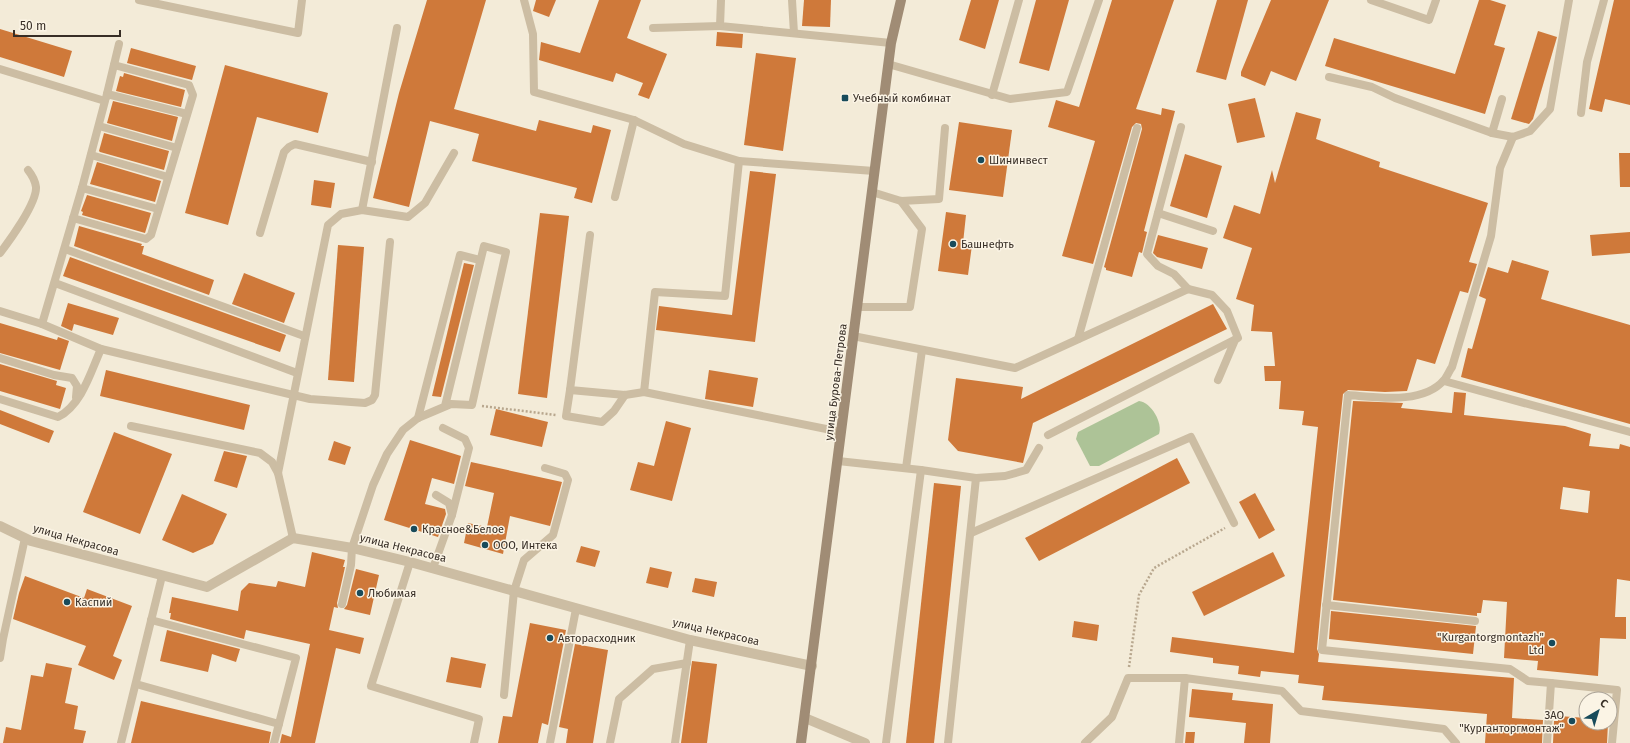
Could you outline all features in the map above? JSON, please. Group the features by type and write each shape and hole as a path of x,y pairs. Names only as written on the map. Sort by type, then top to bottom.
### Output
{"main road":[{"name":"улица Бурова-Петрова","path":"893,0 894,24"},
{"name":"улица Бурова-Петрова","path":"802,743 888,64 894,24 901,0"}],"street":[{"name":"улица Некрасова","path":"0,526 26,538 207,588 293,538 352,548 410,562 690,640 812,666"},
{"path":"805,718 865,743"}],"lane":[{"path":"139,0 298,33 302,0"},
{"path":"524,0 534,34 534,92 634,120 684,144 739,161 874,172"},
{"path":"720,26 721,0"},
{"path":"792,0 794,33"},
{"path":"992,95 1019,0"},
{"path":"888,64 1010,99 1067,92 1099,0"},
{"path":"1371,0 1429,20 1436,0"},
{"path":"1330,77 1372,87 1395,98 1492,133 1513,137 1530,132 1550,109 1569,0"},
{"path":"1581,113 1587,62 1604,0"},
{"path":"653,28 720,26 891,43"},
{"path":"362,210 397,28"},
{"path":"42,324 82,188 119,44"},
{"path":"73,218 146,239 150,235 194,95 189,85 114,65"},
{"path":"0,69 106,98 187,114"},
{"path":"1492,133 1502,99"},
{"path":"615,197 634,120"},
{"path":"99,126 177,148"},
{"path":"1182,127 1147,254 1158,266 1174,274 1188,289 1212,295 1227,311 1238,338 1235,340 1218,380"},
{"path":"872,192 901,201 939,199 945,128"},
{"path":"1078,339 1137,128"},
{"path":"1513,137 1500,168 1491,236 1452,367 1444,381 1427,392 1405,398 1348,395 1322,650 1510,669 1528,682 1617,690 1612,743"},
{"path":"260,233 284,152 289,147 295,144 372,162"},
{"path":"278,473 292,395 328,225 341,214 362,210 408,217 425,203 454,153"},
{"path":"91,155 168,177"},
{"path":"644,392 655,292 725,296 739,161"},
{"path":"0,254 30,206 36,188 34,179 28,170"},
{"path":"82,188 158,209"},
{"path":"857,307 910,307 922,229 901,201"},
{"path":"1158,213 1213,231"},
{"path":"590,235 566,416 602,422 614,411 625,395"},
{"path":"0,311 42,324 101,349 310,399 365,403 372,400 375,395 390,242"},
{"path":"342,604 352,565 352,548 373,485 387,454 403,430 418,418 451,404 472,404 506,252 484,246 445,406"},
{"path":"65,248 304,336"},
{"path":"418,418 460,255 480,260"},
{"path":"55,283 297,372"},
{"path":"853,336 1015,368 1188,289"},
{"path":"1048,435 1235,340"},
{"path":"0,400 58,417 67,412 76,401 101,349"},
{"path":"906,468 922,350"},
{"path":"0,358 54,375 72,378 77,386 76,401"},
{"path":"1444,381 1630,432"},
{"path":"570,390 625,395 644,392 841,432"},
{"path":"131,426 260,453 272,462 278,473 293,538"},
{"path":"432,568 452,515 469,448 465,440 443,428"},
{"path":"971,533 1191,437 1234,523"},
{"path":"838,461 906,468 976,478 1005,476 1026,470 1039,448"},
{"path":"504,695 514,591 524,560 553,536 568,478 564,474 545,468"},
{"path":"886,743 921,470"},
{"path":"948,743 976,478"},
{"path":"436,495 449,503 452,515"},
{"path":"0,658 2,639 26,538"},
{"path":"410,562 371,686 479,719 474,743"},
{"path":"121,743 162,576"},
{"path":"1326,605 1475,621"},
{"path":"550,743 576,609"},
{"path":"151,620 296,658 274,743"},
{"path":"675,743 690,640"},
{"path":"610,743 619,699 653,668 687,663"},
{"path":"1085,743 1112,717 1128,678 1185,678 1282,690 1301,711 1444,729 1456,743"},
{"path":"1179,743 1185,678"},
{"path":"1547,743 1551,683"},
{"path":"136,684 279,724"}],"path":[{"path":"472,404 566,416"},
{"path":"1128,678 1139,596 1154,568 1234,523"}],"green space":[{"path":"1139,401 1148,405 1152,409 1158,419 1160,429 1159,434 1099,466 1090,466 1076,439 1078,432"}],"building":[{"path":"427,0 486,0 454,109 536,131 539,120 591,133 593,125 611,130 592,203 574,198 577,188 472,161 479,134 430,121 409,207 373,198 399,93"},
{"path":"536,0 556,0 549,17 533,11"},
{"path":"599,0 641,0 627,38 667,54 649,99 638,95 643,83 616,73 613,82 539,60 541,42 580,53"},
{"path":"804,0 831,0 830,27 802,26"},
{"path":"971,0 999,0 985,49 959,40"},
{"path":"1036,0 1069,0 1049,71 1019,63"},
{"path":"1112,0 1174,0 1136,109 1161,115 1162,108 1175,111 1144,231 1147,232 1142,253 1139,252 1132,277 1106,270 1104,267 1142,129 1141,124 1136,123 1132,127 1093,264 1062,256 1095,141 1048,127 1056,100 1079,107"},
{"path":"1217,0 1248,0 1226,80 1196,72"},
{"path":"1271,0 1329,0 1296,81 1271,71 1265,86 1241,76 1241,72"},
{"path":"1479,0 1490,0 1506,5 1494,45 1505,48 1485,114 1325,66 1334,38 1455,74"},
{"path":"1614,0 1630,0 1630,105 1605,99 1602,112 1589,109"},
{"path":"0,29 72,51 64,77 0,57"},
{"path":"1538,31 1557,37 1533,119 1529,124 1511,119"},
{"path":"717,32 743,34 742,48 716,46"},
{"path":"131,48 196,66 192,80 127,63"},
{"path":"756,53 796,58 783,151 744,145"},
{"path":"225,65 328,93 318,133 257,117 228,225 185,213"},
{"path":"124,73 185,90 181,107 116,91 120,76 123,77"},
{"path":"1255,98 1265,137 1237,143 1228,104"},
{"path":"113,101 178,117 172,141 107,123"},
{"path":"1296,112 1321,119 1316,139 1380,162 1379,167 1488,203 1469,262 1477,264 1468,293 1460,291 1435,364 1417,359 1407,391 1385,392 1348,390 1343,394 1321,605 1317,649 1319,654 1318,662 1514,678 1512,718 1543,720 1542,743 1485,743 1487,714 1322,700 1324,686 1298,683 1299,675 1261,671 1260,677 1238,674 1239,666 1213,663 1213,658 1170,652 1172,637 1294,653 1318,427 1302,425 1304,411 1279,409 1281,381 1265,381 1264,366 1275,366 1272,332 1251,331 1254,305 1236,299 1252,248 1223,238 1234,205 1260,214 1272,170 1275,183"},
{"path":"959,122 1012,130 1003,197 949,190"},
{"path":"104,133 169,151 164,170 100,152"},
{"path":"1619,153 1630,153 1630,187 1620,187"},
{"path":"1185,154 1222,166 1207,218 1170,206"},
{"path":"97,162 161,181 155,202 90,184"},
{"path":"750,171 776,174 755,342 656,330 659,306 732,315"},
{"path":"314,180 335,183 331,208 311,205"},
{"path":"87,195 151,213 145,233 82,215 83,212 81,211"},
{"path":"946,212 966,215 963,243 972,245 968,275 938,271"},
{"path":"540,213 569,216 547,398 518,394"},
{"path":"79,226 142,244 141,246 144,246 142,254 214,280 209,295 74,246"},
{"path":"1630,232 1630,253 1592,256 1590,235"},
{"path":"1158,235 1208,248 1202,269 1157,257 1153,253"},
{"path":"338,245 364,247 354,382 328,380"},
{"path":"70,257 286,335 280,352 63,276"},
{"path":"1512,260 1549,271 1541,299 1630,325 1630,424 1461,377 1468,348 1472,349 1486,299 1479,296 1488,267 1508,273"},
{"path":"464,263 474,265 441,397 432,396"},
{"path":"244,273 295,293 284,323 232,304"},
{"path":"68,303 119,318 113,335 74,324 72,331 61,326"},
{"path":"1213,304 1227,329 1033,423 1023,463 958,451 948,440 956,378 1023,387 1021,399"},
{"path":"0,323 57,340 58,337 69,341 60,370 0,353"},
{"path":"0,364 57,381 56,385 66,388 60,409 0,391"},
{"path":"106,370 250,405 244,430 100,396"},
{"path":"709,370 758,378 753,407 705,399"},
{"path":"1454,392 1466,393 1464,415 1565,426 1591,434 1589,446 1619,449 1620,444 1630,447 1630,581 1617,579 1615,617 1626,617 1626,639 1600,638 1598,676 1537,670 1538,661 1504,658 1507,602 1483,600 1481,613 1477,613 1477,616 1333,600 1353,401 1403,403 1401,408 1452,413","holes":["1563,487 1590,491 1588,513 1560,509"]},
{"path":"496,409 548,422 542,447 490,435"},
{"path":"0,410 54,431 49,443 0,424"},
{"path":"666,421 691,428 672,501 630,490 638,462 654,466"},
{"path":"114,432 172,454 140,534 83,512"},
{"path":"410,440 461,456 454,484 432,478 425,504 445,509 446,514 438,537 384,520"},
{"path":"334,441 351,447 345,465 328,460"},
{"path":"224,451 247,456 237,488 214,481"},
{"path":"1177,458 1190,483 1039,561 1025,538"},
{"path":"471,462 562,482 550,526 510,516 503,554 464,543 468,523 487,527 494,493 465,486"},
{"path":"934,483 961,486 948,614 934,743 906,743"},
{"path":"1255,493 1275,530 1259,539 1239,502"},
{"path":"182,494 227,514 213,544 193,553 162,540"},
{"path":"581,546 600,551 595,567 576,562"},
{"path":"312,552 345,560 343,567 345,567 337,603 338,608 334,607 329,630 364,638 360,654 336,648 315,743 280,743 282,734 291,737 310,644 246,630 244,639 170,619 171,613 169,613 172,597 238,611 241,591 249,583 276,587 278,581 305,587"},
{"path":"1273,552 1285,576 1204,616 1192,592"},
{"path":"650,567 672,572 668,588 646,583"},
{"path":"356,569 379,575 370,615 344,609 347,605"},
{"path":"25,576 84,598 87,589 132,606 113,656 122,660 114,680 78,665 86,646 13,619 19,593"},
{"path":"695,578 717,582 714,597 692,592"},
{"path":"1331,611 1476,626 1473,654 1329,639"},
{"path":"1074,621 1099,625 1097,641 1072,637"},
{"path":"530,623 566,630 548,725 542,723 538,743 498,743 503,716 512,717"},
{"path":"167,630 240,649 236,662 212,654 208,672 160,661"},
{"path":"575,644 608,650 593,743 566,743 568,729 559,727"},
{"path":"451,657 486,664 481,688 446,682"},
{"path":"692,661 717,664 707,743 681,743"},
{"path":"46,663 72,668 65,703 78,706 74,729 86,731 83,743 3,743 6,727 21,730 31,675 43,677"},
{"path":"1192,689 1233,693 1232,700 1273,704 1270,743 1244,743 1246,723 1189,717"},
{"path":"141,701 271,732 269,743 131,743"},
{"name":"ЗАО \"Курганторгмонтаж\"","path":"1559,716 1578,717 1578,731 1608,731 1607,743 1553,743 1554,721 1558,721"},
{"path":"1186,732 1195,732 1194,743 1185,743"}],"place":[{"name":"Учебный комбинат","path":"845,98"},
{"name":"Шининвест","path":"981,160"},
{"name":"Башнефть","path":"953,244"},
{"name":"Красное&Белое","path":"414,529"},
{"name":"ООО, Интека","path":"485,545"},
{"name":"Любимая","path":"360,593"},
{"name":"Каспий","path":"67,602"},
{"name":"Авторасходник","path":"550,638"},
{"name":"\"Kurgantorgmontazh\" Ltd","path":"1552,643"},
{"name":"ЗАО \"Курганторгмонтаж\"","path":"1572,721"}]}
